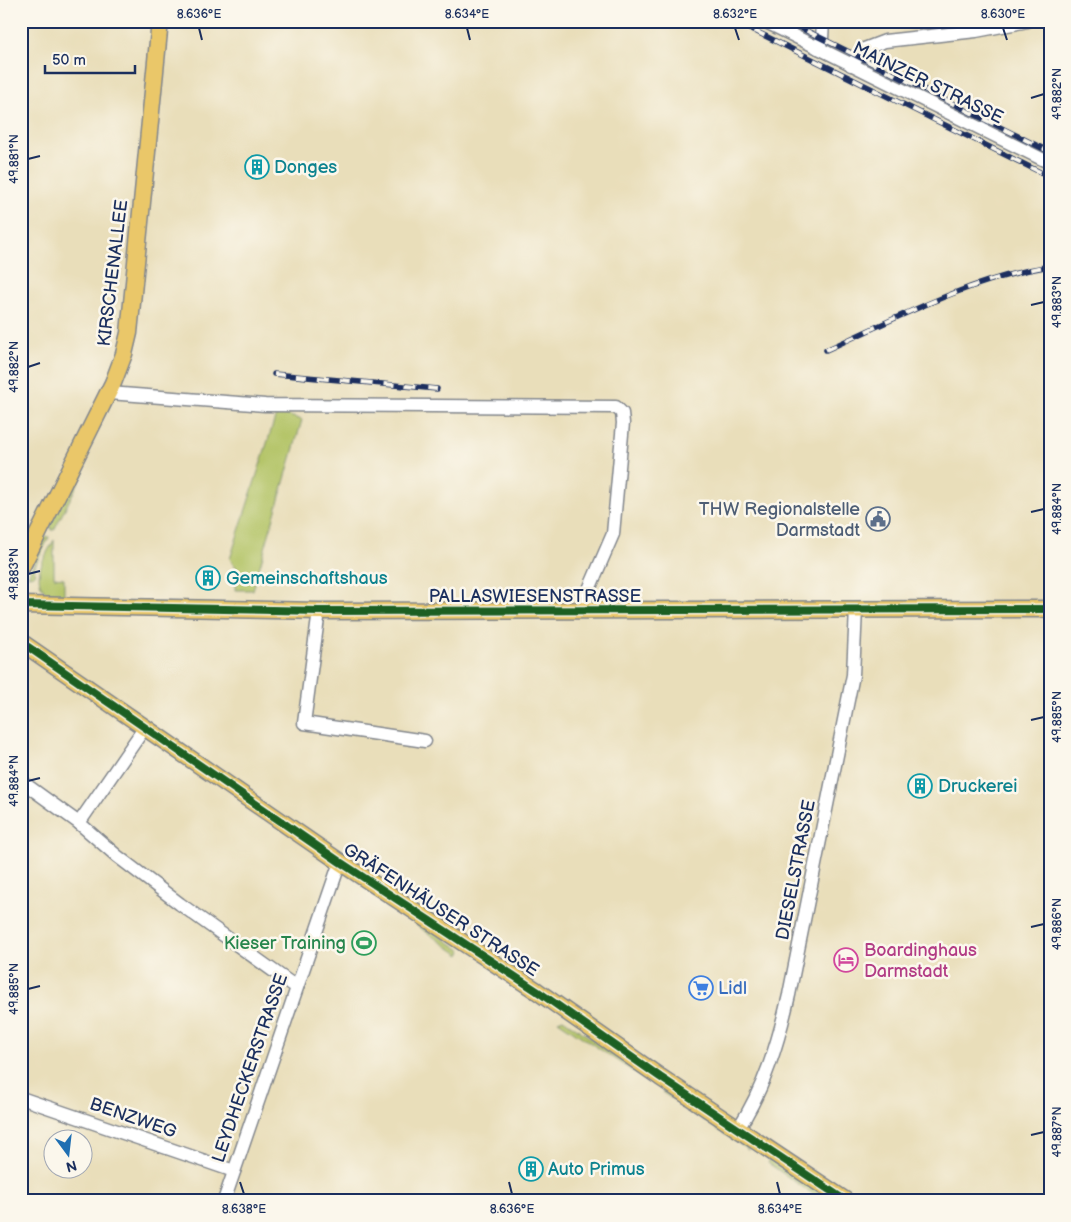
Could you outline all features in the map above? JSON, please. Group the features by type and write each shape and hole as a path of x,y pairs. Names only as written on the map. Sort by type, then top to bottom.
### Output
{"main road":[{"name":"KIRSCHENALLEE","path":"21,568 109,393 123,359 129,333 160,21"},
{"name":"PALLASWIESENSTRASSE","path":"21,605 319,611 1050,609"},
{"name":"GRÄFENHÄUSER STRASSE","path":"21,642 340,862 537,991 846,1201"}],"street":[{"name":"MAINZER STRASSE","path":"764,21 1050,163"},
{"path":"818,48 822,39 823,21"},
{"path":"851,65 872,44 976,31 1028,21"},
{"path":"109,393 266,405 616,407 622,413 624,424 613,534 587,594 586,611"},
{"name":"DIESELSTRASSE","path":"738,1129 756,1100 765,1079 778,1043 790,995 853,675 856,609"},
{"path":"319,611 304,723 425,741"},
{"path":"79,823 146,727"},
{"path":"21,781 79,823 93,837 180,904 296,988"},
{"name":"LEYDHECKERSTRASSE","path":"224,1201 340,862"},
{"name":"BENZWEG","path":"21,1098 234,1171"}],"green space":[{"path":"277,412 302,420 253,590 235,590 236,567 230,559"},
{"path":"77,469 84,472 54,530 52,530 50,525"},
{"path":"45,537 49,537 35,566 34,575 28,576"},
{"path":"54,540 54,577 64,578 64,596 46,592 39,580 41,566"},
{"path":"418,921 462,951 460,955 416,925"},
{"path":"563,1019 642,1073 647,1081 558,1021"},
{"path":"667,1090 748,1145 748,1150 662,1092"},
{"path":"770,1159 829,1199 828,1201 823,1201 768,1163"}],"railway":[{"path":"735,21 1050,177"},
{"path":"787,21 1050,152"},
{"path":"826,350 935,300 992,280 1050,266"},
{"path":"274,374 437,389"}],"cycle path":[{"path":"21,605 319,611 1050,609"},
{"path":"21,642 340,862 537,991 660,1077 846,1201"}],"place":[{"name":"Donges","path":"257,167"},
{"name":"THW Regionalstelle Darmstadt","path":"878,519"},
{"name":"Gemeinschaftshaus","path":"208,578"},
{"name":"Druckerei","path":"920,786"},
{"name":"Kieser Training","path":"364,943"},
{"name":"Boardinghaus Darmstadt","path":"846,960"},
{"name":"Lidl","path":"701,988"},
{"name":"Auto Primus","path":"531,1169"}]}
